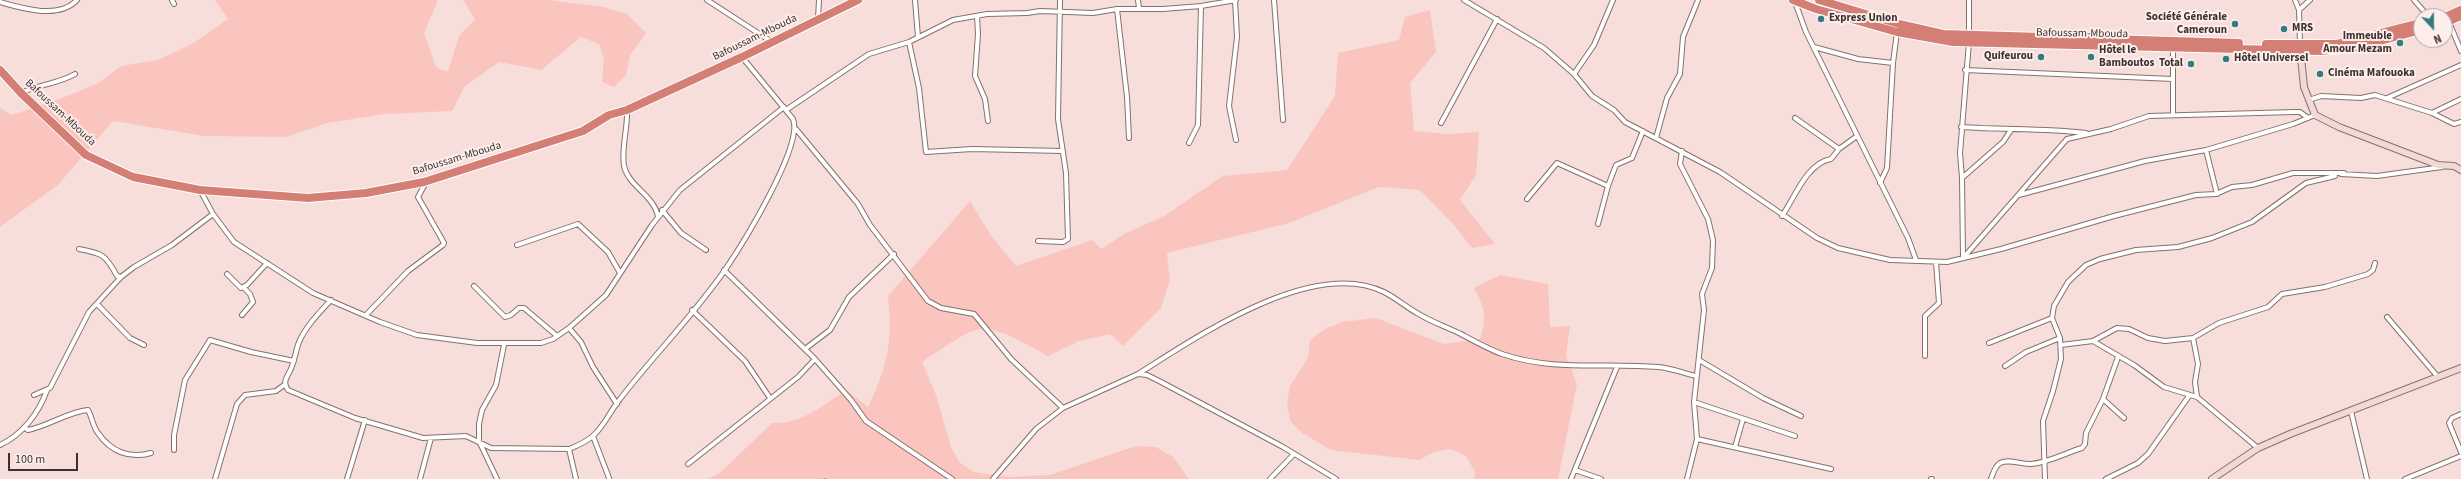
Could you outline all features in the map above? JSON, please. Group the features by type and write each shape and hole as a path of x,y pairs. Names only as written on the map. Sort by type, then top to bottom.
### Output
{"highway":[{"name":"Bafoussam-Mbouda","path":"0,70 21,93 86,155 133,177 200,190 308,198 366,193 424,182 583,131 610,115 627,110 742,57 858,0"},
{"name":"Bafoussam-Mbouda","path":"1794,0 1942,41 1969,38 2301,48 2354,48 2413,32"},
{"name":"Bafoussam-Mbouda","path":"1819,0 1898,28"},
{"name":"Bafoussam-Mbouda","path":"2301,48 2352,41 2413,25"}],"street":[{"path":"0,2 37,11 65,7 77,0"},
{"path":"707,0 772,42"},
{"path":"818,20 819,0"},
{"path":"915,0 918,37"},
{"path":"1038,241 1064,242 1068,239 1066,174 1058,119 1060,0"},
{"path":"1138,0 1139,8"},
{"path":"200,190 213,214 234,242 314,293 366,314 380,322 417,335 458,341 504,345 541,343 557,336 569,328 606,295 662,210 680,190 785,108 869,54 909,42 953,20 976,16 1040,11 1093,13 1117,9 1200,6 1235,0 1237,37 1230,106 1236,140"},
{"path":"1274,0 1283,120"},
{"path":"1464,0 1544,48 1574,74 1592,96 1614,110 1625,122 1720,172 1782,216 1817,238 1838,248 1890,260 1936,262 1963,257 2196,195 2217,194 2232,187 2252,185 2293,173 2344,173 2377,176 2458,166"},
{"path":"1574,74 1594,45 1613,0"},
{"path":"1656,138 1667,98 1680,74 1683,37 1698,0"},
{"path":"1794,0 1814,47 1908,238 1916,260"},
{"path":"1963,257 1962,178 1960,154 1965,70 1969,38 1969,0"},
{"path":"2295,0 2299,10 2304,87 2315,115 2339,127 2438,165 2458,166"},
{"path":"2299,10 2310,0"},
{"path":"2414,0 2421,8"},
{"path":"1189,143 1198,125 1200,6"},
{"path":"1117,9 1127,98 1128,138"},
{"path":"976,16 978,34 975,76 986,98 988,121"},
{"path":"1442,123 1497,19"},
{"path":"1880,183 1888,168 1893,63 1898,28"},
{"path":"2453,35 2461,51"},
{"path":"909,42 919,88 926,152 972,149 1063,151"},
{"path":"2173,43 2173,115"},
{"path":"1814,47 1858,59 1893,63"},
{"path":"742,57 785,108 793,119 796,129 829,166 858,204 870,224 928,301 941,308 974,314 1011,358 1063,408"},
{"path":"2387,98 2461,65"},
{"path":"1965,70 2173,79"},
{"path":"21,93 36,85 56,83 76,74"},
{"path":"2309,100 2321,96 2361,98 2375,95 2412,108 2432,113 2454,124 2461,122"},
{"path":"2432,113 2461,99"},
{"path":"627,110 624,166 635,183 657,209 658,217"},
{"path":"1963,257 2066,139 2111,129 2149,116 2300,112 2308,118"},
{"path":"2018,195 2145,161 2206,150 2293,124 2315,115"},
{"path":"1795,118 1839,149"},
{"path":"1961,127 2011,130 2060,130 2088,133"},
{"path":"284,385 288,390 327,408 418,437 431,438 466,436 491,448 569,449 593,436 724,270 762,208 786,162 796,129"},
{"path":"1962,178 1994,151 2011,130"},
{"path":"1598,224 1608,186 1616,165 1632,158 1643,131"},
{"path":"1782,216 1812,168 1822,160 1831,159 1839,149 1857,136"},
{"path":"2206,150 2217,194"},
{"path":"1682,151 1680,164 1708,219 1713,240 1712,268 1702,294 1704,310 1694,402 1697,439 1687,479"},
{"path":"1527,199 1557,163 1608,186"},
{"path":"2458,166 2461,170"},
{"path":"2045,479 2043,421 2053,392 2061,359 2060,338 2052,318 2054,306 2068,282 2090,263 2136,250 2178,247 2212,238 2252,222 2306,183 2344,173"},
{"path":"366,314 408,271 444,243 418,197 424,186 424,182"},
{"path":"662,210 681,233 706,250"},
{"path":"0,445 8,442 25,428 89,312 121,277 134,267 172,245 213,214"},
{"path":"517,245 578,224 608,252 620,273"},
{"path":"79,249 103,255 109,261 117,276 121,277"},
{"path":"805,349 830,330 849,297 894,254"},
{"path":"1925,356 1925,316 1939,303 1936,262"},
{"path":"243,287 267,263"},
{"path":"2061,345 2093,341 2117,328 2129,329 2148,338 2165,341 2193,338 2218,323 2268,307 2282,294 2325,287 2368,274 2373,270 2375,263"},
{"path":"724,270 815,359 852,400 866,421 952,479"},
{"path":"227,274 238,287 243,287 250,294 253,302 242,315"},
{"path":"993,479 1036,429 1063,408 1138,374 1204,333 1262,303 1301,290 1330,285 1354,284 1383,292 1419,315 1501,354 1542,363 1585,367 1659,367 1696,376"},
{"path":"474,286 505,317 511,315 519,308 524,308 557,336"},
{"path":"215,479 236,404 245,395 276,391 284,385 305,331 331,300"},
{"path":"97,304 130,338 144,345"},
{"path":"692,310 745,361 770,398"},
{"path":"2387,317 2438,377"},
{"path":"1989,343 2052,318"},
{"path":"569,328 581,342 593,367 617,404"},
{"path":"2005,366 2026,352 2060,338"},
{"path":"2193,338 2198,364 2195,382 2198,397"},
{"path":"174,450 174,435 185,380 210,340 251,352 294,361"},
{"path":"2093,341 2118,357 2134,364 2164,387 2189,396 2198,397 2258,448"},
{"path":"497,479 479,441 480,417 496,385 504,345"},
{"path":"1991,479 1993,472 2000,463 2009,461 2030,464 2044,462 2082,448 2085,444 2086,432 2103,399 2118,357"},
{"path":"688,464 798,377 815,359"},
{"path":"1699,360 1763,398 1801,416"},
{"path":"1571,479 1616,373 1617,366"},
{"path":"1616,373 1628,366"},
{"path":"2212,479 2258,448 2318,422 2351,411 2461,368"},
{"path":"1138,374 1147,375 1294,454 1336,479"},
{"path":"34,395 47,390"},
{"path":"2106,479 2138,463 2148,454 2189,396"},
{"path":"2103,399 2124,418"},
{"path":"1694,402 1796,436"},
{"path":"25,428 28,430 42,427 55,420 60,420 79,411 88,410 97,433 121,454 133,456 151,453"},
{"path":"2351,411 2367,479"},
{"path":"2461,414 2452,418 2449,423 2461,452"},
{"path":"1735,447 1743,418"},
{"path":"347,479 366,420"},
{"path":"593,436 609,478"},
{"path":"420,479 431,438"},
{"path":"1697,439 1830,470"},
{"path":"569,449 576,479"},
{"path":"1270,479 1294,454"},
{"path":"2405,479 2461,456"},
{"path":"1575,470 1601,479"}],"shaded area":[{"path":"215,0 438,0 424,33 436,67 448,72 459,36 475,19 463,0 548,0 604,7 627,14 646,33 630,55 626,75 614,87 602,82 604,58 599,44 581,37 541,70 499,62 465,86 452,111 385,114 327,123 286,137 204,136 113,121 58,185 0,227 0,108 12,115 70,95 98,83 121,66 158,60 192,44 228,19"},
{"path":"1430,10 1436,52 1410,83 1414,131 1447,134 1479,132 1476,175 1460,200 1495,244 1472,248 1454,225 1420,190 1379,187 1289,223 1167,253 1170,280 1161,308 1123,346 1110,334 1079,341 1048,356 1006,334 988,329 980,329 967,333 922,362 936,395 951,447 959,462 974,472 1009,477 1050,475 1136,446 1156,447 1173,457 1189,479 708,479 720,473 772,423 792,421 811,413 846,390 868,407 880,378 887,353 890,327 888,296 970,201 992,237 1016,266 1092,240 1101,249 1126,233 1164,216 1223,176 1287,170 1335,96 1338,53 1399,40 1405,17"},
{"path":"1500,275 1548,284 1550,327 1570,326 1566,356 1577,384 1558,479 1474,479 1475,472 1466,456 1450,449 1434,452 1419,460 1331,450 1302,433 1290,421 1287,403 1290,386 1308,358 1310,340 1325,329 1342,322 1376,318 1444,344 1480,339 1484,325 1484,313 1481,301 1474,288"}],"place":[{"name":"Express Union","path":"1821,19"},
{"name":"Société Générale Cameroun","path":"2235,24"},
{"name":"MRS","path":"2284,29"},
{"name":"Immeuble Amour Mezam","path":"2400,43"},
{"name":"Quifeurou","path":"2041,57"},
{"name":"Hôtel le Bamboutos","path":"2091,57"},
{"name":"Hôtel Universel","path":"2226,59"},
{"name":"Total","path":"2191,64"},
{"name":"Cinéma Mafouoka","path":"2320,74"}]}
